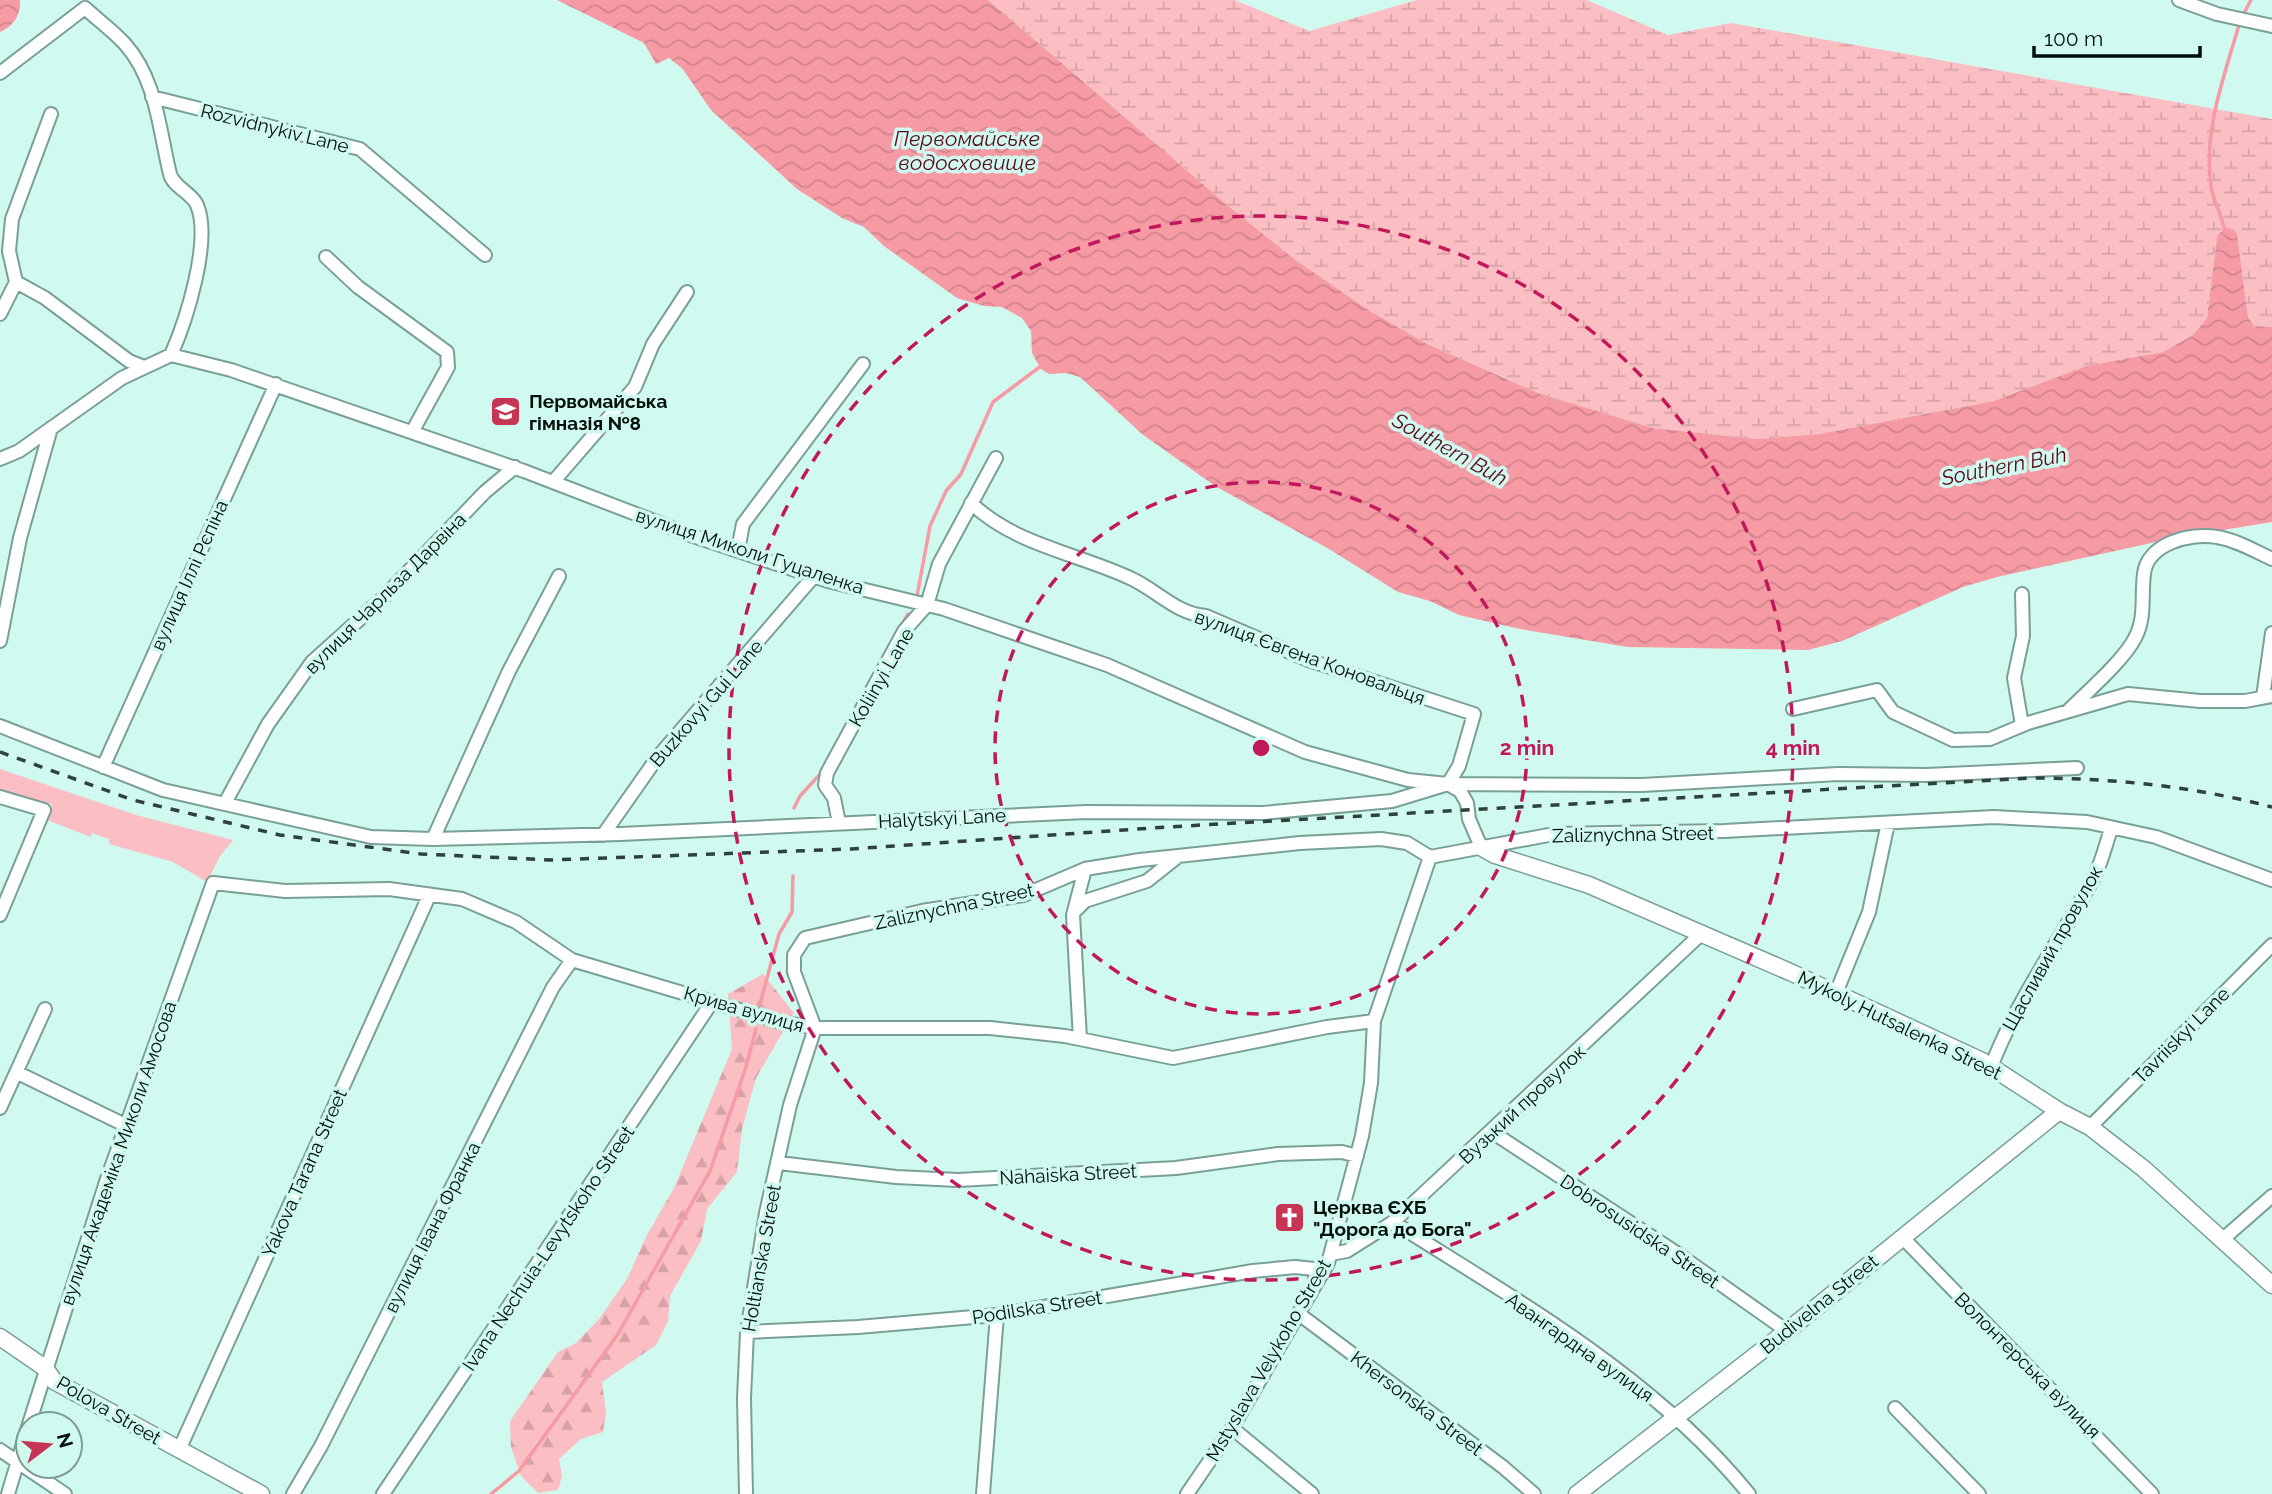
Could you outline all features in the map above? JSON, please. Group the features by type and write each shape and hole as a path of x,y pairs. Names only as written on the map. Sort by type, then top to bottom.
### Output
{"street":[{"path":"2179,0 2217,14 2272,26"},
{"path":"0,73 85,8 126,45 152,97 162,130 170,177 197,205 201,256 181,333 171,355 122,378 19,451 0,459"},
{"name":"Rozvidnykiv Lane","path":"152,97 360,149 485,255"},
{"path":"0,314 16,282 9,251 12,219 51,114"},
{"path":"326,257 358,287 447,352 448,367 412,432"},
{"path":"16,282 45,298 129,361 145,368"},
{"path":"553,482 635,387 653,344 687,292"},
{"name":"вулиця Миколи Гуцаленка","path":"171,355 276,384 515,467 738,551 814,576 927,605 1107,665 1305,752 1408,780 1448,784"},
{"path":"738,551 743,524 863,364"},
{"name":"вулиця Іллі Рєпіна","path":"103,767 276,384"},
{"path":"0,641 20,538 51,428"},
{"name":"Koliinyi Lane","path":"839,823 834,798 825,785 827,772 904,631 927,605 939,564 996,458"},
{"name":"вулиця Чарльза Дарвіна","path":"225,803 268,724 312,662 382,599 485,492 515,467"},
{"name":"вулиця Євгена Коновальця","path":"971,503 1009,532 1132,579 1189,615 1206,616 1308,660 1474,714 1459,766 1448,784"},
{"path":"2069,711 2135,638 2144,607 2144,574 2148,557 2156,548 2195,537 2215,536 2272,559"},
{"path":"433,839 509,671 559,576"},
{"name":"Buzkovyi Gui Lane","path":"603,835 657,758 814,576"},
{"path":"2022,594 2023,636 2014,678 2022,725"},
{"path":"1793,709 1877,690 1894,712 1953,740 1990,739 2022,725 2128,694 2200,701 2268,697 2272,633"},
{"name":"Halytskyi Lane","path":"0,726 163,790 371,837 433,839 603,835 1086,812 1263,813 1392,801 1448,784"},
{"path":"1448,784 1642,785 1838,775 1915,776 2077,768"},
{"path":"1448,784 1460,791 1467,803 1469,818 1481,847"},
{"path":"0,797 44,810 0,915"},
{"name":"Zaliznychna Street","path":"815,1028 794,972 794,955 805,938 922,911 1024,895 1085,869 1300,843 1381,839 1407,843 1430,857 1554,834 1724,831 1994,817 2087,822 2156,837 2272,880"},
{"path":"1836,993 1869,912 1888,823"},
{"name":"Щасливий провулок","path":"1991,1067 2006,1027 2096,873 2111,829"},
{"name":"Mykoly Hutsalenka Street","path":"1481,847 1495,855 1589,885 1836,993 1991,1067 2059,1111 2090,1127 2144,1169 2272,1285"},
{"path":"1073,912 1085,901 1147,881 1176,857"},
{"name":"Mstyslava Velykoho Street","path":"1187,1494 1232,1428 1331,1254 1357,1156 1371,1083 1374,1021 1430,857"},
{"path":"1080,1039 1073,954 1073,912 1085,869"},
{"name":"Крива вулиця","path":"213,883 285,891 389,889 462,899 516,922 572,960 712,1002 815,1028 990,1028 1080,1039 1173,1058 1327,1027 1374,1021"},
{"name":"вулиця Академіка Миколи Амосова","path":"33,1410 127,1126 213,883"},
{"name":"Yakova Tarana Street","path":"179,1450 429,896"},
{"name":"Вузький провулок","path":"1331,1254 1348,1251 1393,1222 1700,935"},
{"name":"Tavriiskyi Lane","path":"2090,1127 2272,945"},
{"name":"вулиця Івана Франка","path":"293,1494 327,1435 553,987 572,960"},
{"name":"Ivana Nechuia-Levytskoho Street","path":"383,1494 712,1002"},
{"path":"0,1108 45,1009"},
{"name":"Holtianska Street","path":"746,1494 744,1398 747,1332 766,1213 790,1105 815,1028"},
{"path":"18,1073 127,1126"},
{"name":"Budivelna Street","path":"1577,1494 1787,1331 2059,1111"},
{"name":"Dobrosusidska Street","path":"1492,1132 1678,1254 1787,1331"},
{"name":"Nahaiska Street","path":"779,1163 896,1177 958,1180 1164,1169 1278,1154 1342,1152 1357,1156"},
{"path":"2223,1239 2272,1196"},
{"name":"Авангардна вулиця","path":"1393,1222 1573,1337 1647,1391 1677,1418 1749,1494"},
{"name":"Волонтерська вулиця","path":"1902,1237 2152,1494"},
{"name":"Podilska Street","path":"747,1332 998,1315 1252,1270 1295,1266 1324,1270"},
{"name":"Khersonska Street","path":"1298,1314 1503,1466 1534,1494"},
{"path":"983,1494 998,1315"},
{"name":"Polova Street","path":"0,1337 45,1368 54,1381 261,1494"},
{"path":"1895,1408 1979,1494"},
{"path":"1232,1428 1312,1494"},
{"name":"вулиця Академіка Миколи Амосова","path":"8,1494 14,1475"},
{"path":"44,1480 65,1494"}],"green space":[{"path":"988,0 1235,0 1309,31 1417,0 1587,0 1668,35 1731,23 2272,119 2272,327 2254,326 2248,317 2237,234 2221,231 2216,241 2207,318 2193,335 2163,352 2086,366 1994,401 1819,434 1757,439 1653,428 1538,393 1427,344 1370,311 1297,261 1233,210"},
{"path":"0,769 136,815 233,840 220,856 207,882 173,862 109,844 109,839 92,833 91,837 47,820 52,804 0,793"},
{"path":"763,974 794,1013 756,1078 742,1129 737,1172 707,1209 701,1241 670,1296 668,1321 656,1345 602,1382 606,1413 603,1432 581,1439 559,1459 562,1476 558,1490 538,1493 521,1476 511,1447 510,1421 558,1352 576,1343 600,1318 628,1277 646,1237 674,1188 732,1049 728,994"}],"water":[{"path":"0,0 20,0 20,5 16,19 0,32"},
{"name":"Первомайське водосховище","path":"557,0 988,0 1233,210 1297,261 1370,311 1427,344 1538,393 1653,428 1757,439 1819,434 1994,401 2086,366 2163,352 2193,335 2207,318 2217,236 2225,228 2233,229 2237,234 2248,317 2254,326 2272,327 2272,522 2174,538 1997,577 1963,587 1842,641 1808,650 1628,647 1520,629 1459,615 1430,601 1398,592 1329,549 1215,486 1142,434 1080,377 1066,373 1049,374 1041,369 1032,353 1031,331 1022,318 1002,307 984,306 957,298 884,246 864,227 842,218 797,189 711,110 682,68 669,58 656,64 644,43"}],"waterway":[{"path":"2243,15 2251,0"},
{"path":"2225,233 2211,186 2210,145 2216,104 2239,25"},
{"path":"917,596 930,526 946,491 961,474 993,402 1041,366"},
{"path":"901,626 908,614"},
{"path":"854,712 887,651"},
{"path":"794,808 800,796 823,771"},
{"path":"760,1004 779,934 792,912 793,876"},
{"path":"491,1494 519,1471 618,1334 710,1171 746,1067 756,1029"}],"railway":[{"path":"0,752 133,800 280,835 421,854 551,860 851,849 1167,827 2029,778 2151,785 2272,807"}],"place":[{"name":"Первомайська гімназія №8","path":"506,412"},
{"name":"Церква ЄХБ \"Дорога до Бога\"","path":"1290,1218"}],"water label":[{"name":"Southern Buh","path":"1450,449"},
{"name":"Southern Buh","path":"2004,466"}]}
